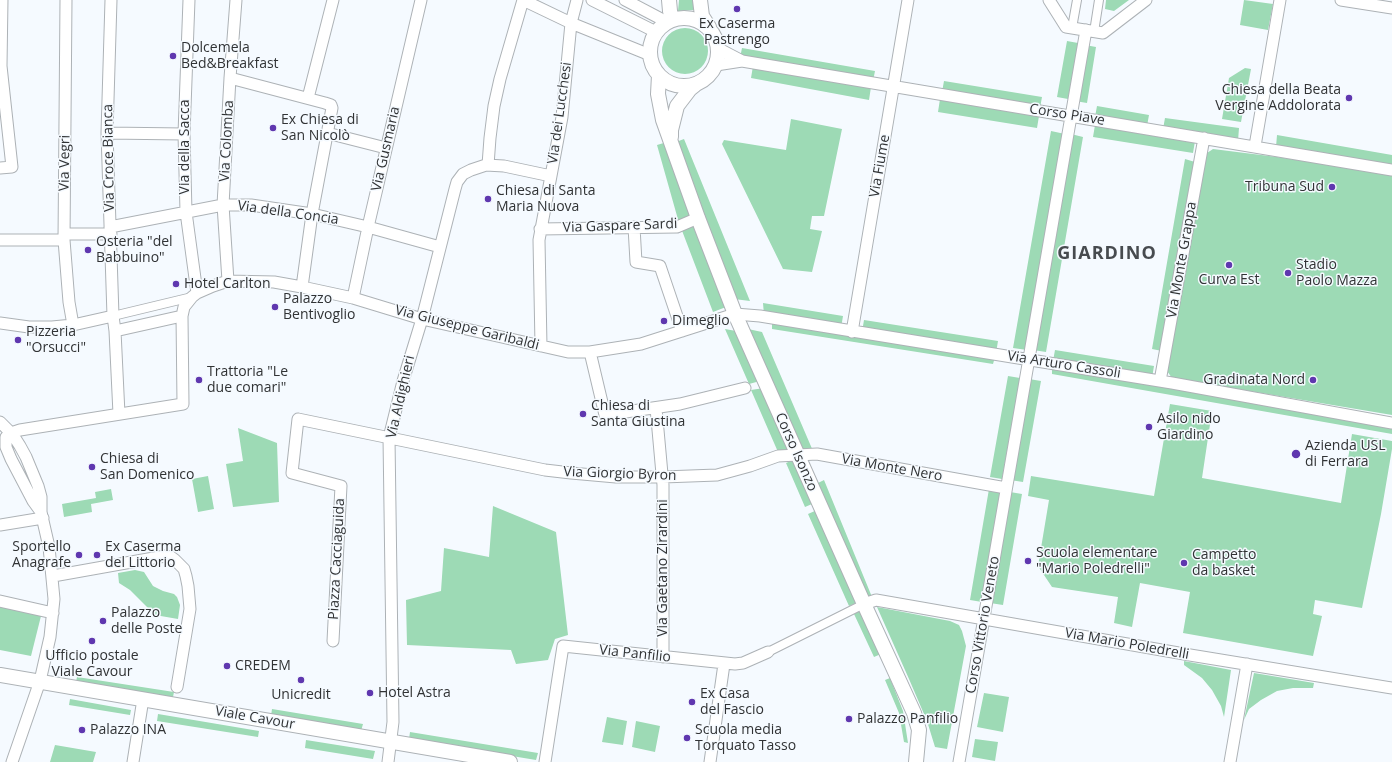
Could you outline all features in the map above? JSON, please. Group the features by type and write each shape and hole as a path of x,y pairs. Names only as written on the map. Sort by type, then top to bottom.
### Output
{"street":[{"path":"0,168 12,168 2,66 2,0"},
{"name":"Via Vegri","path":"66,0 64,237 69,302 73,325"},
{"name":"Via Croce Bianca","path":"111,0 107,133 113,316 119,414"},
{"name":"Via della Sacca","path":"189,0 184,134 186,212 195,295"},
{"name":"Via Colomba","path":"228,281 223,205 236,0"},
{"path":"308,98 333,0"},
{"name":"Via Gusmaria","path":"353,298 421,0"},
{"path":"488,165 494,106 500,79 523,0 650,55"},
{"name":"Via dei Lucchesi","path":"541,346 538,252 540,229 562,117 571,22 578,0"},
{"path":"592,0 656,32"},
{"path":"625,0 670,21"},
{"path":"669,0 670,21"},
{"path":"700,0 702,16 716,37 719,54 712,73 695,85 683,86 674,85 659,75 652,64 650,55 651,44 656,32 661,26 677,18 691,18 703,23 709,28"},
{"name":"Via Fiume","path":"852,332 908,0"},
{"path":"1049,0 1066,27 1102,33 1146,0"},
{"path":"1072,28 1077,0"},
{"path":"1090,31 1099,0"},
{"path":"1255,146 1280,0"},
{"path":"1342,0 1392,8"},
{"name":"Corso Vittorio Veneto","path":"959,762 1071,116 1090,31"},
{"name":"Corso Piave","path":"718,49 742,61 1392,170"},
{"name":"Corso Piave","path":"716,65 742,61"},
{"name":"Corso Isonzo","path":"659,75 658,94 661,111 698,218 735,314 917,722 919,730 916,762"},
{"path":"230,78 331,105 332,111 312,214 302,287"},
{"name":"Corso Isonzo","path":"671,140 671,130 677,106 695,85"},
{"path":"107,133 184,134"},
{"path":"327,133 386,148"},
{"name":"Via Monte Grappa","path":"1160,381 1204,138"},
{"name":"Via Aldighieri","path":"388,762 393,722 390,438 402,381 422,319 458,182 463,174 488,165 504,166 551,176"},
{"name":"Via della Concia","path":"0,240 64,237 110,231 186,212 223,205 251,205 312,214 368,227 440,248"},
{"name":"Via Gaspare Sardi","path":"540,229 677,227 698,218"},
{"path":"634,227 636,262 660,266 682,331"},
{"name":"Via Giuseppe Garibaldi","path":"0,323 42,327 73,325 195,295 213,286 228,281 274,282 302,287 353,298 422,319 568,352 590,352 641,344 735,314"},
{"path":"42,515 11,459 6,447 6,437 11,433 30,428 183,404 182,316 184,307 195,295"},
{"name":"Via Arturo Cassoli","path":"735,314 760,316 852,332 1029,359 1392,423"},
{"path":"115,331 182,316"},
{"path":"590,352 605,415 705,399 745,388"},
{"name":"Via Gaetano Zirardini","path":"656,408 663,477 663,657"},
{"name":"Via Giorgio Byron","path":"298,419 571,474 616,477 717,475 750,466 778,456 798,455"},
{"name":"Piazza Cacciaguida","path":"298,419 292,473 341,486 333,641"},
{"path":"0,422 11,433 24,454 38,486 53,576 53,613 50,637 40,681 12,762"},
{"path":"24,454 22,444 23,436 30,428"},
{"path":"0,463 24,454"},
{"name":"Via Monte Nero","path":"798,455 817,454 1006,488"},
{"path":"0,525 42,515"},
{"path":"53,576 165,556 176,560 184,569 188,586 190,609 177,687"},
{"name":"Via Mario Poledrelli","path":"864,604 876,600 1392,688"},
{"path":"0,602 53,613"},
{"path":"768,652 864,604"},
{"name":"Via Panfilio","path":"545,762 563,646 724,664 743,663 768,652"},
{"path":"710,762 724,664"},
{"path":"1230,762 1247,664"},
{"name":"Viale Cavour","path":"0,675 510,762"},
{"path":"133,762 143,699"}],"green space":[{"path":"679,0 696,0 694,10 678,11"},
{"path":"1106,0 1129,0 1114,11 1105,9"},
{"path":"1244,0 1273,4 1268,30 1240,25"},
{"path":"685,28 698,32 704,38 708,51 704,64 698,70 685,74 672,70 666,64 662,51 666,38 672,32"},
{"path":"1067,41 1078,43 1068,99 1057,97"},
{"path":"1085,45 1096,47 1087,103 1075,101"},
{"path":"742,48 875,71 873,81 740,58"},
{"path":"753,66 871,87 869,100 751,78"},
{"path":"1245,68 1251,69 1241,122 1222,119 1229,78"},
{"path":"944,81 1042,97 1040,108 942,92"},
{"path":"940,99 1039,116 1037,128 938,112"},
{"path":"1097,106 1149,115 1147,126 1095,117"},
{"path":"1165,118 1239,128 1238,141 1163,129"},
{"path":"791,119 842,129 824,216 812,216 810,229 822,231 812,272 783,269 722,144 724,140 786,150"},
{"path":"1095,125 1195,141 1193,153 1093,137"},
{"path":"1051,131 1065,134 1027,350 1013,348"},
{"path":"1071,134 1083,137 1046,352 1033,350"},
{"path":"1277,135 1392,155 1392,167 1276,147"},
{"path":"684,139 750,301 734,299 676,142"},
{"path":"667,142 693,216 679,223 657,145"},
{"name":"Stadio Paolo Mazza","path":"1213,149 1277,157 1392,175 1392,415 1172,378 1167,371 1204,155"},
{"path":"1185,159 1195,162 1162,351 1152,349"},
{"path":"694,223 726,307 713,312 681,228"},
{"path":"763,303 843,316 841,328 764,315"},
{"path":"772,320 995,357 993,364 772,329"},
{"path":"864,320 998,341 996,353 862,332"},
{"path":"725,329 736,331 760,381 749,384"},
{"path":"748,329 762,332 813,451 800,450"},
{"path":"1055,350 1154,366 1152,378 1053,361"},
{"path":"1052,365 1392,425 1392,434 1052,374"},
{"path":"1008,376 1020,378 1002,479 990,477"},
{"path":"1029,379 1041,381 1023,482 1010,480"},
{"path":"764,388 791,451 778,452 751,390"},
{"path":"1170,404 1212,411 1202,478 1341,503 1352,434 1392,441 1381,514 1362,608 1315,600 1313,614 1322,616 1313,656 1183,633 1190,592 1140,583 1132,627 1114,623 1118,597 1052,587 1038,566 1049,500 1028,496 1031,476 1154,496"},
{"path":"238,428 277,443 279,502 233,507 226,464 243,461"},
{"path":"793,460 812,504 805,507 786,463"},
{"path":"208,476 214,509 198,512 192,479"},
{"path":"824,480 872,597 866,599 814,485"},
{"path":"111,489 113,500 91,504 92,512 64,517 62,504 96,498 95,492"},
{"path":"989,489 1001,491 982,602 970,600"},
{"path":"1010,492 1022,494 1003,605 990,603"},
{"path":"493,506 556,532 568,635 555,639 548,660 516,664 511,650 407,645 406,600 441,591 444,548 489,557"},
{"path":"817,510 858,602 849,606 808,514"},
{"path":"135,570 144,572 153,586 174,594 177,597 180,605 178,619 155,615 130,590 119,583 118,573"},
{"path":"0,607 41,616 31,656 0,650"},
{"path":"877,607 950,621 959,625 962,631 966,646 947,749 935,747 927,721"},
{"path":"861,610 881,654 874,657 854,614"},
{"path":"1184,661 1231,670 1224,717 1221,706 1212,690 1202,678 1184,665"},
{"path":"1254,673 1314,683 1313,688 1293,688 1277,691 1249,709 1244,720"},
{"path":"77,677 174,692 173,697 76,682"},
{"path":"890,678 903,711 908,743 904,742 899,713 885,680"},
{"path":"984,693 1009,697 1003,732 977,727"},
{"path":"70,699 131,710 130,715 69,705"},
{"path":"272,709 363,724 361,731 271,716"},
{"path":"158,714 259,731 258,737 157,721"},
{"path":"607,717 627,721 623,745 602,742"},
{"path":"636,721 660,726 655,752 632,747"},
{"path":"410,732 538,753 536,760 409,739"},
{"path":"975,739 998,742 995,761 972,757"},
{"path":"306,740 375,751 373,759 305,748"},
{"path":"55,745 96,752 93,762 50,762"}],"place":[{"name":"Ex Caserma Pastrengo","path":"737,9"},
{"name":"Dolcemela Bed&Breakfast","path":"173,56"},
{"name":"Chiesa della Beata Vergine Addolorata","path":"1349,98"},
{"name":"Ex Chiesa di San Nicolò","path":"273,128"},
{"name":"Tribuna Sud","path":"1332,187"},
{"name":"Chiesa di Santa Maria Nuova","path":"488,199"},
{"name":"Osteria \"del Babbuino\"","path":"88,250"},
{"name":"Curva Est","path":"1229,265"},
{"name":"Stadio Paolo Mazza","path":"1288,273"},
{"name":"Hotel Carlton","path":"176,284"},
{"name":"Palazzo Bentivoglio","path":"275,307"},
{"name":"Dimeglio","path":"664,321"},
{"name":"Pizzeria \"Orsucci\"","path":"18,340"},
{"name":"Trattoria \"Le due comari\"","path":"199,380"},
{"name":"Gradinata Nord","path":"1313,380"},
{"name":"Chiesa di Santa Giustina","path":"583,414"},
{"name":"Asilo nido Giardino","path":"1149,427"},
{"name":"Azienda USL di Ferrara","path":"1296,454"},
{"name":"Chiesa di San Domenico","path":"92,467"},
{"name":"Sportello Anagrafe","path":"79,555"},
{"name":"Ex Caserma del Littorio","path":"97,555"},
{"name":"Scuola elementare \"Mario Poledrelli\"","path":"1028,561"},
{"name":"Campetto da basket","path":"1184,563"},
{"name":"Palazzo delle Poste","path":"103,621"},
{"name":"Ufficio postale Viale Cavour","path":"92,641"},
{"name":"CREDEM","path":"227,666"},
{"name":"Unicredit","path":"301,680"},
{"name":"Hotel Astra","path":"370,693"},
{"name":"Ex Casa del Fascio","path":"692,702"},
{"name":"Palazzo Panfilio","path":"849,719"},
{"name":"Palazzo INA","path":"82,730"},
{"name":"Scuola media Torquato Tasso","path":"687,738"}],"district":[{"name":"GIARDINO","path":"1107,254"}]}
